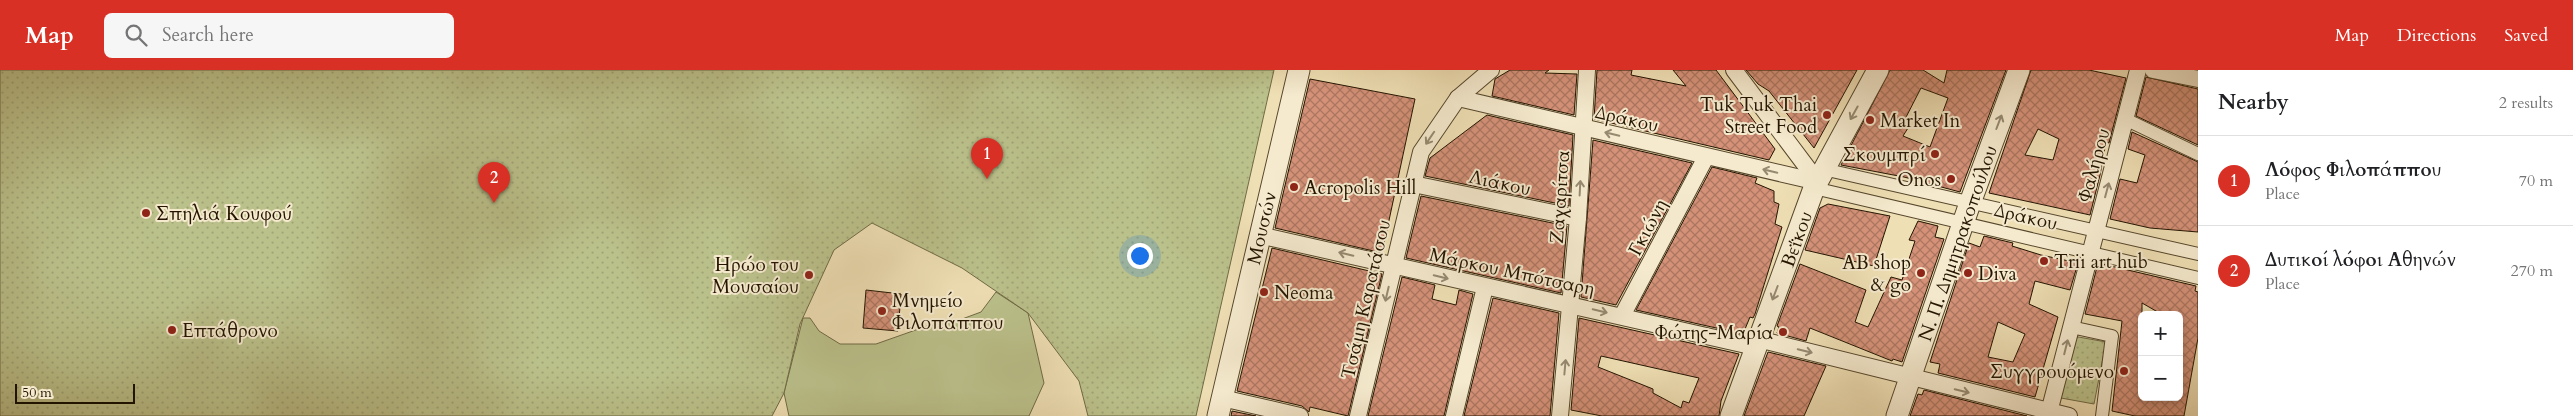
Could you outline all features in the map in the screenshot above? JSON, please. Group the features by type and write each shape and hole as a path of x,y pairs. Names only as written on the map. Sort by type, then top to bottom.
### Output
{"street":[{"name":"Μουσών","path":"1220,407 1299,70"},
{"name":"Τσάμη Καρατάσου","path":"1358,416 1421,152 1458,98 1491,70"},
{"name":"Ζαχαρίτσα","path":"1564,415 1587,70"},
{"path":"1734,70 1818,180"},
{"name":"Βεΐκου","path":"1731,416 1756,343 1818,180 1878,70"},
{"name":"Ν. Π. Δημητρακοπούλου","path":"1897,416 1967,212 2019,70"},
{"name":"Φαλήρου","path":"2048,414 2138,70"},
{"path":"2154,70 2198,79"},
{"name":"Δράκου","path":"1458,98 1706,157 1967,212 2096,231 2198,254"},
{"path":"2125,119 2198,154"},
{"name":"Γκιώνη","path":"1622,316 1706,157"},
{"name":"Δράκου","path":"1818,180 1967,212 2091,252 2198,278"},
{"name":"Λιάκου","path":"1413,184 1578,218"},
{"name":"Μάρκου Μπότσαρη","path":"1259,235 1485,287 1756,343 1911,378 2048,414 2069,416"},
{"path":"1454,416 1485,287"},
{"path":"2071,327 2112,336 2102,416"},
{"path":"1220,407 1300,416"}],"green space":[{"path":"0,70 1274,70 1196,416 1088,416 1079,381 1028,313 962,268 872,223 834,250 800,324 784,393 772,416 0,416"},
{"path":"996,292 1028,313 1044,383 1029,416 789,416 784,393 803,318 810,318 819,331 840,344 876,344 927,326 954,322 981,312"},
{"path":"2073,336 2106,342 2094,404 2061,398"}],"building":[{"path":"1510,70 1549,70 1545,73 1577,74 1574,115 1492,96 1495,79"},
{"path":"1597,70 1632,70 1631,75 1686,86 1673,70 1716,70 1775,149 1769,160 1594,119"},
{"path":"1746,70 1857,70 1814,148 1769,91 1758,84"},
{"path":"1890,70 1923,70 1944,83 1947,70 2006,70 1960,192 1904,177 1841,165","holes":["1921,88 1948,98 1930,147 1903,136 1908,128 1902,125"]},
{"path":"2031,70 2089,70 2126,78 2109,143 2106,142 2090,215 1989,193","holes":["2038,129 2059,139 2053,160 2025,155"]},
{"path":"2146,77 2198,89 2198,145 2136,116"},
{"path":"1310,79 1415,99 1382,253 1275,228"},
{"path":"1487,115 1573,135 1569,206 1425,176 1430,158"},
{"path":"2132,132 2198,162 2198,232 2150,228 2110,219 2120,179 2137,183 2145,155 2128,149"},
{"path":"1593,140 1692,163 1616,305 1581,297"},
{"path":"1712,167 1757,178 1755,183 1774,191 1774,202 1779,204 1775,224 1782,227 1755,314 1753,318 1750,317 1743,334 1636,310"},
{"path":"1421,196 1567,226 1561,293 1406,258"},
{"path":"1828,204 1890,216 1874,266 1805,250 1820,208"},
{"path":"1918,221 1938,226 1935,237 1944,239 1902,362 1893,359 1892,361 1810,328 1806,341 1777,333 1779,327 1777,326 1800,264 1866,290 1855,322 1868,327 1891,277 1902,280 1915,241 1909,240"},
{"path":"1984,236 2013,243 2012,246 2041,255 2078,263 2070,290 2035,281 2029,304 2058,317 2035,397 1938,373 1940,364 1930,362 1969,243 1980,247","holes":["1998,322 2025,334 2013,362 1988,357"]},
{"path":"1272,248 1382,274 1348,416 1310,407 1309,412 1302,406 1237,391"},
{"path":"2098,263 2196,286 2195,291 2198,292 2198,338 2184,416 2135,416 2112,411 2122,321 2085,314"},
{"path":"1402,277 1435,285 1432,299 1456,305 1459,290 1473,294 1444,416 1368,416"},
{"name":"Μνημείο Φιλοπάππου","path":"866,290 901,294 898,331 863,328"},
{"path":"1493,298 1559,313 1550,416 1464,416"},
{"path":"1579,318 1739,354 1721,401 1719,416 1602,416 1571,410","holes":["1601,356 1699,378 1689,403 1683,401 1681,408 1653,393 1653,389 1598,367"]},
{"path":"1768,352 1826,366 1804,416 1744,416"},
{"path":"1924,390 2027,416 1910,416 1918,394 1922,395"},
{"path":"1232,411 1256,416 1231,416"}],"place":[{"name":"Tuk Tuk Thai Street Food","path":"1827,115"},
{"name":"Market In","path":"1870,120"},
{"name":"Σκουμπρί","path":"1935,154"},
{"name":"Λόφος Φιλοπάππου","path":"987,179"},
{"name":"Onos","path":"1951,179"},
{"name":"Acropolis Hill","path":"1294,187"},
{"name":"Δυτικοί λόφοι Αθηνών","path":"494,203"},
{"name":"Σπηλιά Κουφού","path":"146,213"},
{"name":"Trii art hub","path":"2044,261"},
{"name":"AB shop & go","path":"1921,273"},
{"name":"Diva","path":"1968,273"},
{"name":"Ηρώο του Μουσαίου","path":"809,275"},
{"name":"Neoma","path":"1264,292"},
{"name":"Μνημείο Φιλοπάππου","path":"882,311"},
{"name":"Επτάθρονο","path":"172,330"},
{"name":"Φώτης-Μαρία","path":"1783,332"},
{"name":"Συγγρουόμενο","path":"2124,371"}]}
